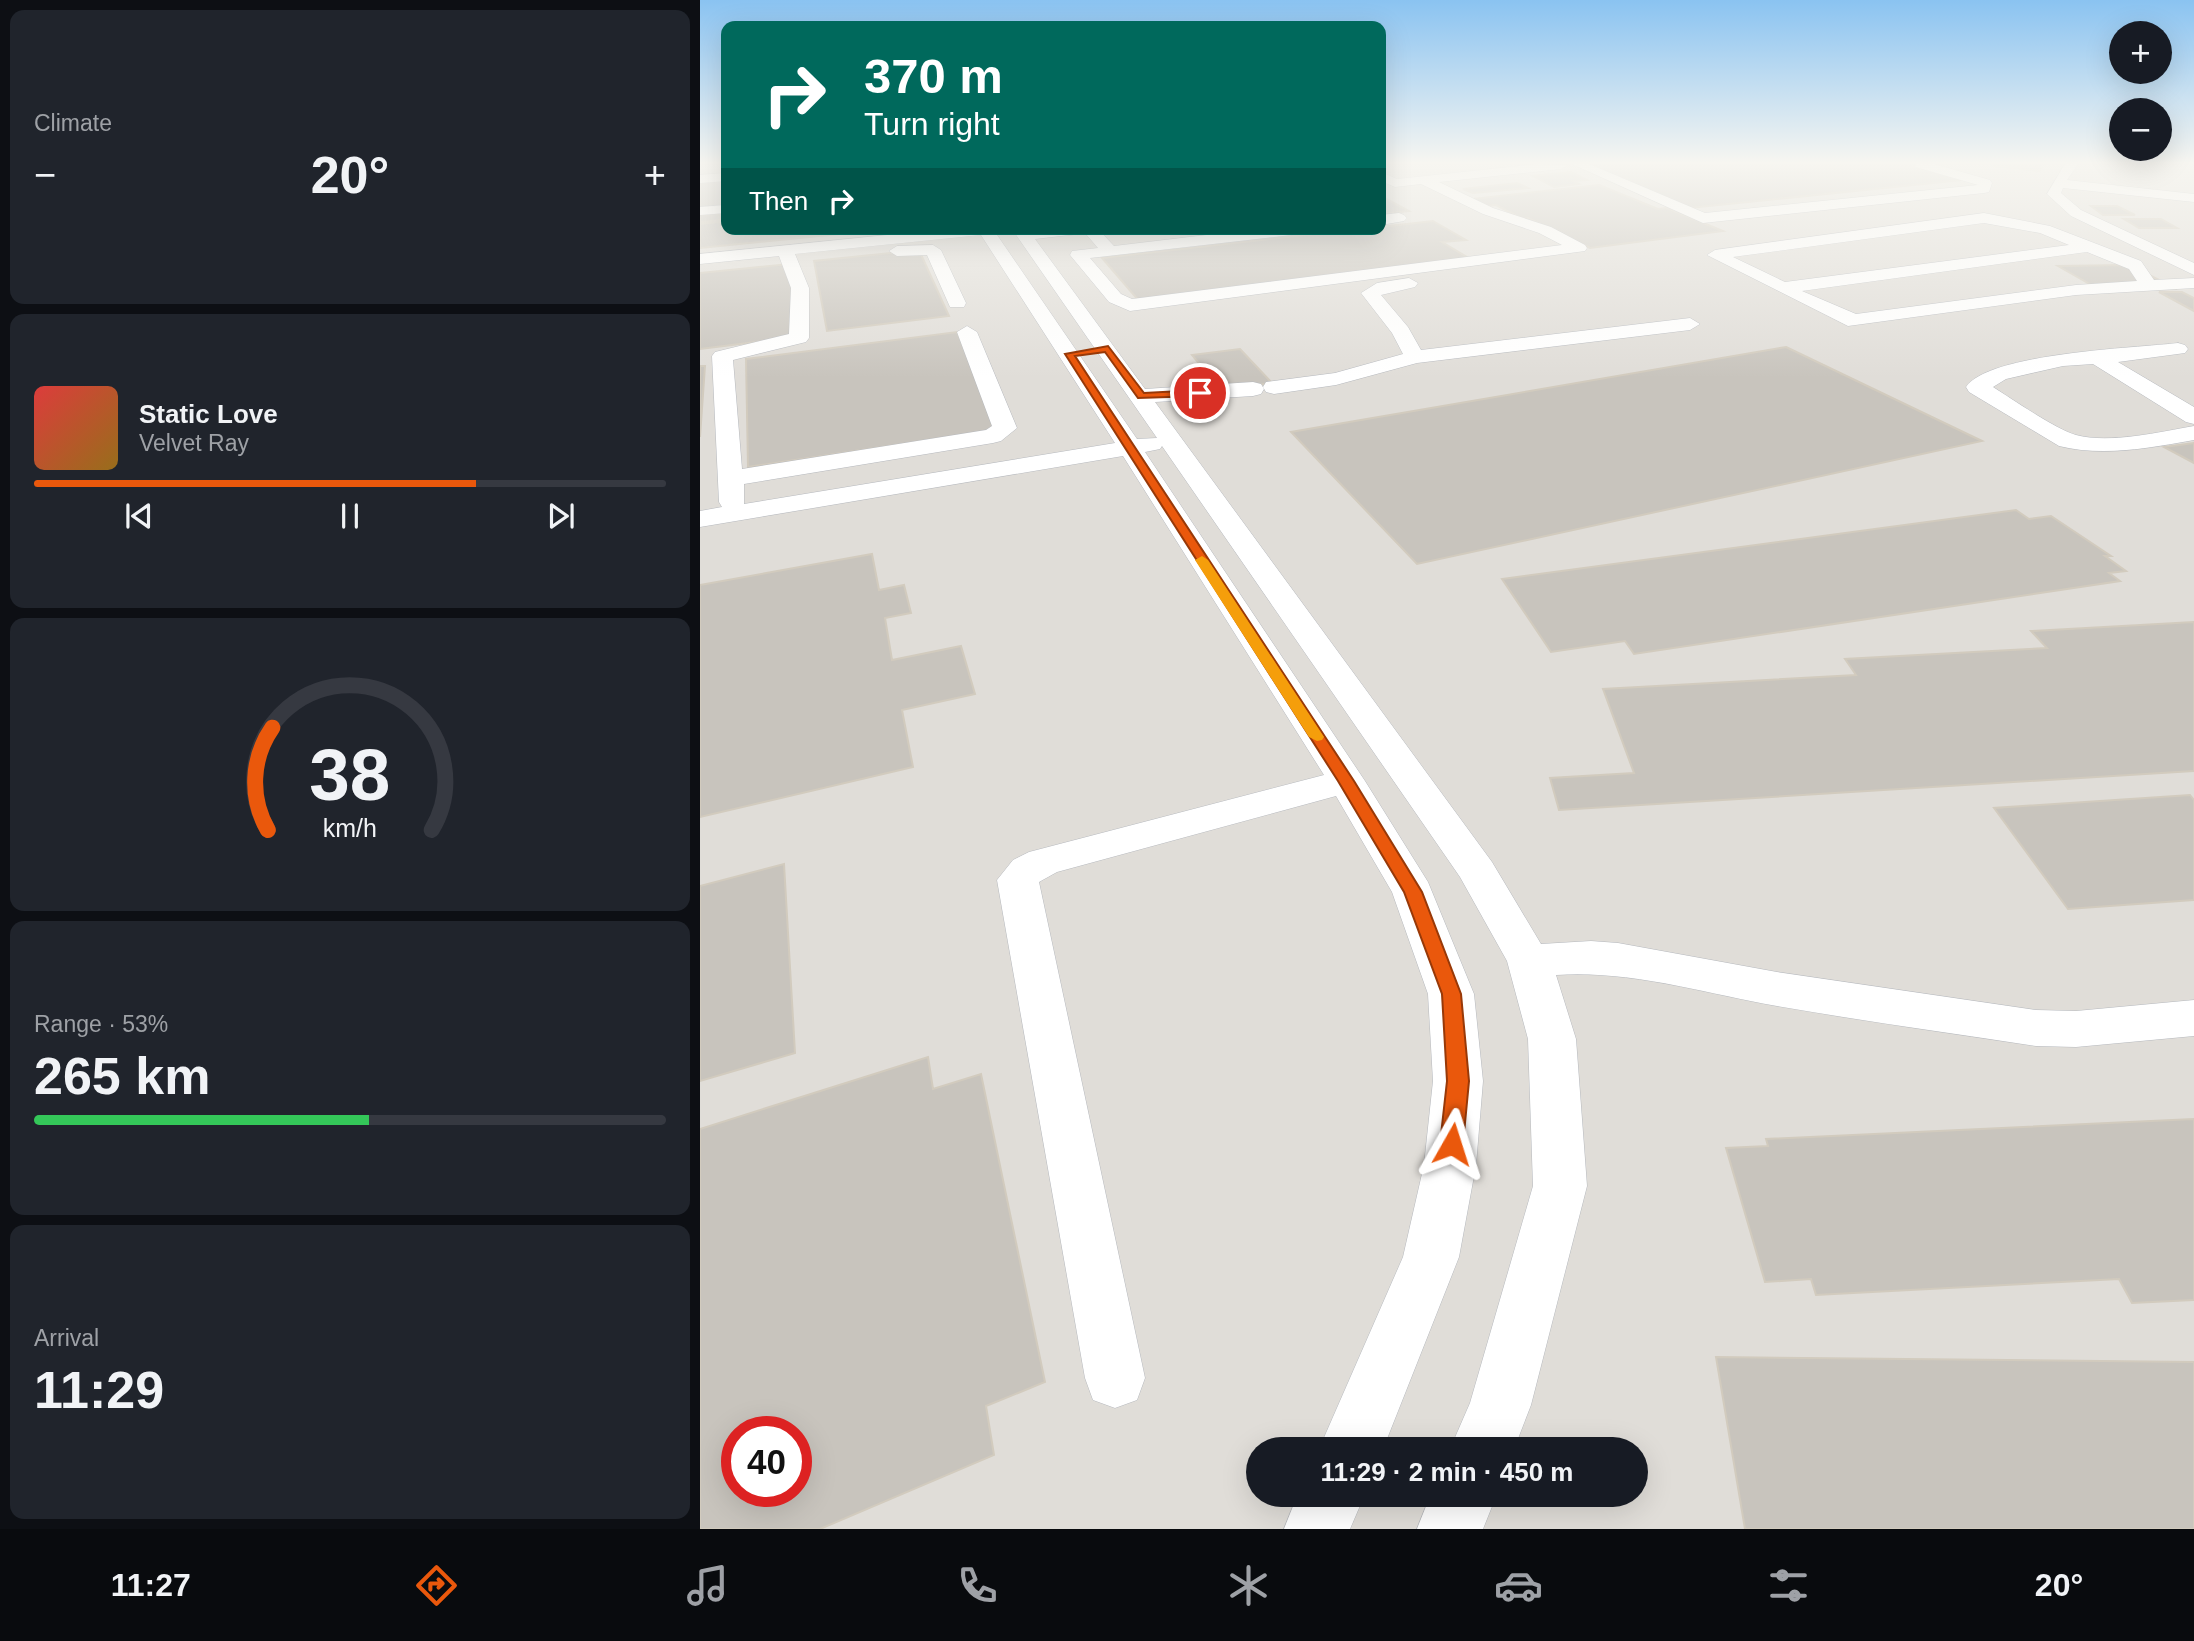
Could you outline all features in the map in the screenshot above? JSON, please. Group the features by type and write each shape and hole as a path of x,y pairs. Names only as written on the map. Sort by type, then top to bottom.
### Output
{"street":[{"path":"814,275 859,244 891,235"},
{"path":"700,271 787,255 932,235"},
{"path":"989,235 1346,781 1413,892 1451,994 1458,1081 1450,1165 1431,1257 1356,1437"},
{"path":"1024,235 1173,440 1478,872 1529,961 1552,1039 1560,1186 1500,1405 1487,1437"},
{"path":"1096,235 1110,251"},
{"path":"1190,235 1078,255 1115,298 1130,305 1579,248 1551,235"},
{"path":"1858,235 1715,255 1847,320 2076,290 2194,283"},
{"path":"2061,235 2135,265 2149,286"},
{"path":"2122,235 2194,270"},
{"path":"700,252 859,244 933,250 957,303"},
{"path":"1783,288 2089,246"},
{"path":"700,259 787,255"},
{"path":"733,513 722,356 799,338 800,288 787,255"},
{"path":"1415,357 1401,331 1370,295 1372,291 1458,275 1588,264"},
{"path":"1141,396 1263,388 1336,379 1415,357 1690,324"},
{"path":"730,479 993,436 1005,428 967,332"},
{"path":"1069,354 1108,349"},
{"path":"2178,349 2063,360 1999,374 1977,387 2067,441 2091,445 2136,442 2194,433"},
{"path":"2097,358 2194,417"},
{"path":"700,519 1173,440"},
{"path":"1115,1378 1018,880 1027,870 1043,862 1346,781"},
{"path":"1529,961 1591,957 1618,959 1777,989 2036,1028 2076,1029 2194,1018"},
{"path":"1317,1529 1326,1507"},
{"path":"1450,1529 1459,1507"}],"shaded area":[{"path":"700,235 2194,235 2194,1529 700,1529"}],"building":[{"path":"700,235 826,235 700,248"},
{"path":"1301,235 1458,235 1466,240 1442,242 1472,260 1139,301 1102,258"},
{"path":"1564,235 1689,235 1590,248"},
{"path":"919,250 949,316 827,331 814,261"},
{"path":"789,264 797,337 700,349 700,273"},
{"path":"2129,265 2177,289 2102,291 2058,266"},
{"path":"2159,292 2182,292 2194,298 2194,311"},
{"path":"957,332 1000,429 748,467 746,359"},
{"path":"1786,347 1982,441 1417,564 1291,432"},
{"path":"1240,349 1272,383 1221,390 1192,355"},
{"path":"700,366 705,366 700,437"},
{"path":"2194,443 2194,463 2164,447"},
{"path":"2016,510 2029,519 2051,516 2111,556 2105,556 2126,571 2109,573 2120,581 1634,654 1625,641 1551,652 1502,579"},
{"path":"872,554 879,590 904,585 911,613 885,618 892,660 961,646 975,694 902,710 913,767 700,817 700,585"},
{"path":"2194,622 2194,771 1559,810 1550,778 1634,773 1603,689 1856,675 1845,659 2047,648 2031,631"},
{"path":"2190,795 2194,800 2194,900 2068,909 1994,808"},
{"path":"784,864 795,1053 700,1081 700,886"},
{"path":"928,1057 933,1089 981,1074 1045,1382 986,1406 994,1455 820,1529 700,1529 700,1129"},
{"path":"2194,1119 2194,1300 2132,1303 2119,1279 1816,1295 1811,1279 1765,1282 1726,1148 1768,1146 1766,1139"},
{"path":"1716,1357 2194,1362 2194,1529 1745,1529"}],"slow traffic":[{"path":"1202,560 1317,737"}],"route":[{"path":"1200,393 1141,396 1108,349 1069,354 1346,781 1413,892 1451,994 1458,1081 1452,1144"}]}
